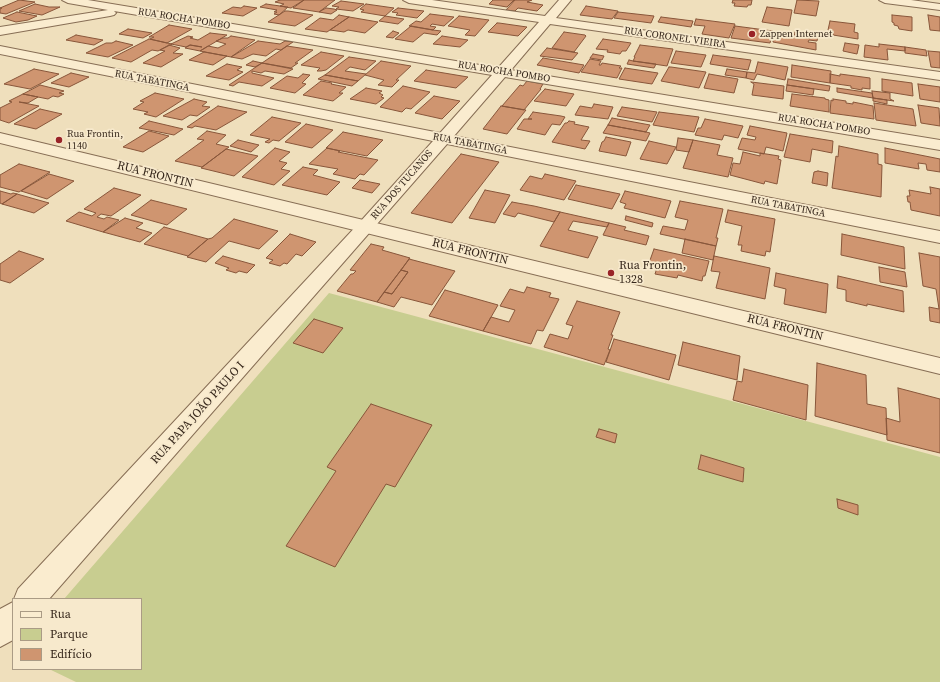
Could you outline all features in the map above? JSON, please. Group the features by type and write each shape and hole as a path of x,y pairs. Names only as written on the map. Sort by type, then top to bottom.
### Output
{"street":[{"name":"RUA ROCHA POMBO","path":"68,0 940,145"},
{"name":"RUA CORONEL VIEIRA","path":"409,0 940,76"},
{"name":"RUA DOS TUCANOS","path":"366,226 566,0"},
{"path":"885,0 940,7"},
{"path":"0,31 127,10"},
{"name":"RUA TABATINGA","path":"0,50 940,237"},
{"name":"RUA FRONTIN","path":"0,138 940,366"},
{"name":"RUA PAPA JOÃO PAULO I","path":"30,598 366,226"},
{"path":"0,631 12,618"}],"green space":[{"path":"329,293 940,457 940,682 76,682 51,670 142,670 142,598 65,598"}],"building":[{"path":"19,0 35,2 6,14 0,13 0,9 2,8 0,8"},
{"path":"280,0 304,0 291,8 280,6 284,4 275,2"},
{"path":"304,0 335,0 319,12 293,8"},
{"path":"493,0 514,0 507,7 489,4"},
{"path":"515,0 532,0 527,2 543,5 537,11 518,8 515,11 506,10"},
{"path":"733,0 752,0 751,5 748,5 747,7 734,6 735,3 732,3"},
{"path":"797,0 819,1 816,16 794,13"},
{"path":"341,1 364,4 353,11 336,9 339,7 332,6"},
{"path":"35,4 49,7 60,7 42,15 19,11"},
{"path":"266,4 288,7 279,15 274,14 277,10 260,7"},
{"path":"366,4 394,8 385,16 361,12 364,10 360,9"},
{"path":"244,6 257,8 243,16 222,13 233,7 241,8"},
{"path":"586,6 618,11 612,19 580,15"},
{"path":"767,7 792,10 789,26 762,22"},
{"path":"326,8 337,10 331,14 319,12"},
{"path":"398,8 424,11 417,18 396,15 398,13 392,12"},
{"path":"285,11 313,15 295,26 268,22"},
{"path":"17,12 37,16 28,20 16,22 3,18"},
{"path":"618,12 654,16 651,23 614,18"},
{"path":"430,14 454,17 444,26 432,24 430,26 436,27 433,30 409,26 416,21 421,22"},
{"path":"339,15 349,17 327,32 305,29 320,18 333,20"},
{"path":"892,15 912,17 912,31 899,29 898,26 894,25 892,22"},
{"path":"928,15 940,17 940,31 930,30"},
{"path":"385,16 404,19 398,24 379,21"},
{"path":"459,16 489,20 475,36 465,35 470,30 448,26"},
{"path":"349,17 378,22 365,33 348,30 344,32 330,30"},
{"path":"661,17 693,21 691,27 658,22"},
{"path":"696,19 735,24 729,38 702,34 705,26 694,25"},
{"path":"830,21 855,24 854,32 858,33 858,39 833,35 833,31 828,30"},
{"path":"497,23 527,27 518,36 488,32"},
{"path":"169,25 192,29 167,43 150,39 154,37 149,37"},
{"path":"411,26 441,31 437,35 424,33 413,42 395,39"},
{"name":"Zappen Internet","path":"735,26 773,31 770,43 731,38"},
{"path":"128,29 152,33 143,38 119,34"},
{"path":"393,31 399,33 393,38 386,37"},
{"path":"564,32 586,36 574,52 552,48"},
{"path":"795,32 818,36 817,41 809,40 808,42 816,43 816,50 773,42 774,35 794,38"},
{"path":"210,33 227,35 200,51 185,48 190,45 186,47 171,44 188,36 198,40"},
{"path":"76,35 103,40 94,45 66,40"},
{"path":"231,36 255,40 231,57 200,51 208,46 218,48 226,44 216,41"},
{"path":"442,36 468,40 460,47 433,44"},
{"path":"149,39 172,44 158,51 152,50 131,62 112,58"},
{"path":"603,39 631,43 626,51 622,51 620,54 607,52 608,50 596,49"},
{"path":"116,41 133,45 108,57 86,53 106,43"},
{"path":"258,41 280,44 285,41 293,42 281,50 276,49 266,56 253,54 242,59 231,57"},
{"path":"845,43 859,45 857,54 843,51"},
{"path":"879,44 905,47 905,51 887,49 888,60 864,57 865,45 879,47"},
{"path":"169,45 180,48 173,53 183,54 161,67 143,63 165,51 160,50"},
{"path":"640,45 673,49 667,66 633,61"},
{"path":"287,46 313,50 295,63 298,63 291,68 262,63"},
{"path":"905,47 926,50 927,56 905,53"},
{"path":"547,48 578,53 572,60 540,56"},
{"path":"676,51 706,55 701,67 671,63"},
{"path":"928,51 940,52 940,68 931,67"},
{"path":"204,52 227,56 213,65 189,60"},
{"path":"321,52 344,56 326,70 317,71 320,68 301,65"},
{"path":"593,54 604,56 602,60 590,58"},
{"path":"713,55 751,60 748,70 710,64"},
{"path":"349,57 376,61 365,70 350,67 345,71 366,74 358,81 325,75"},
{"path":"543,58 584,65 579,73 537,65"},
{"path":"590,59 601,61 599,65 602,63 621,66 619,68 622,68 617,78 581,72"},
{"path":"629,60 656,64 654,68 627,64"},
{"path":"253,61 262,63 255,67 246,65"},
{"path":"381,61 411,66 396,80 399,80 392,87 378,85 384,80 365,75"},
{"path":"758,62 788,67 785,80 757,74 754,80 746,78 747,72 755,73"},
{"path":"262,63 293,69 284,74 265,71 261,73 252,71 252,73 274,78 262,86 239,82 233,86 229,85"},
{"path":"227,64 242,67 237,70 243,72 229,80 206,76"},
{"path":"792,65 831,71 830,83 791,77"},
{"path":"669,67 706,72 699,88 661,81"},
{"path":"625,68 658,73 652,84 619,79"},
{"path":"34,69 59,74 30,89 4,84"},
{"path":"727,69 747,72 746,78 725,75"},
{"path":"426,70 468,77 456,88 414,81"},
{"path":"71,73 89,77 69,87 51,83"},
{"path":"303,74 310,75 302,83 306,84 295,93 270,88 287,76 298,78"},
{"path":"709,74 738,79 734,93 704,88"},
{"path":"830,74 870,78 870,89 862,88 862,90 851,88 851,86 830,83"},
{"path":"325,75 358,81 352,86 318,79"},
{"path":"788,79 830,86 829,91 787,85"},
{"path":"882,79 912,83 913,96 882,91"},
{"path":"321,81 346,87 339,93 343,93 333,101 303,95"},
{"path":"527,81 543,84 541,89 524,110 502,106 520,85 523,86"},
{"path":"751,82 784,86 783,99 752,95 754,84"},
{"path":"918,84 940,87 940,102 920,99"},
{"path":"40,85 64,91 59,93 64,94 58,97 53,96 48,99 23,94"},
{"path":"787,85 814,89 813,95 786,91"},
{"path":"403,86 430,92 411,109 406,108 402,112 380,107"},
{"path":"366,88 382,91 379,93 383,95 381,97 384,98 376,104 350,99"},
{"path":"837,88 872,93 873,98 837,92"},
{"path":"545,89 574,94 566,106 534,101"},
{"path":"872,91 890,93 890,99 894,101 873,98"},
{"path":"155,93 184,99 156,117 144,114 148,112 133,109 144,102 140,101"},
{"path":"23,94 38,97 28,103 19,102 39,106 9,123 0,120 0,108 12,102 9,101"},
{"path":"792,94 825,98 829,100 829,112 790,106"},
{"path":"434,96 460,101 442,119 415,113"},
{"path":"873,98 887,100 887,104 873,101"},
{"path":"194,99 207,102 202,106 210,107 197,116 190,115 182,120 163,116"},
{"path":"833,99 846,101 846,103 853,104 853,102 873,106 874,119 830,113 831,100 833,101"},
{"path":"874,103 913,109 916,126 876,120"},
{"path":"594,104 613,107 608,119 575,115 580,106 592,108"},
{"path":"918,105 939,108 940,126 921,123"},
{"path":"218,106 247,112 216,130 195,126 192,128 187,127"},
{"path":"501,106 526,110 507,134 483,129"},
{"path":"622,107 657,112 652,122 617,116"},
{"path":"40,109 62,114 36,129 14,124"},
{"path":"533,112 565,117 560,125 552,124 545,135 517,129 524,119 528,119"},
{"path":"659,112 699,117 694,132 653,125"},
{"path":"272,117 301,123 279,141 273,140 269,143 265,142 270,139 250,135"},
{"path":"612,118 650,125 646,132 608,125"},
{"path":"705,119 743,126 738,138 724,135 722,140 695,135 698,128 701,128"},
{"path":"149,121 183,129 174,135 139,128"},
{"path":"569,121 575,122 574,124 589,127 581,140 590,141 585,149 552,142 565,123"},
{"path":"306,124 333,130 312,148 285,142"},
{"path":"608,125 650,133 646,141 603,133"},
{"path":"750,126 787,133 783,151 766,147 764,154 738,149 742,138 755,140 756,137 747,135"},
{"path":"149,131 169,136 143,152 123,147"},
{"path":"207,131 226,135 216,144 229,147 202,167 175,161 204,140 197,139"},
{"path":"343,132 383,140 367,156 326,148"},
{"path":"790,134 833,141 832,153 812,149 810,162 784,157"},
{"path":"606,137 631,142 626,156 599,151 602,142"},
{"path":"678,138 693,140 689,152 676,150"},
{"path":"238,140 259,145 251,152 230,146"},
{"path":"693,140 720,145 717,155 733,158 728,177 683,168"},
{"path":"649,141 676,147 667,164 640,159"},
{"path":"839,146 878,154 878,164 882,165 881,197 832,188 836,156 838,157"},
{"path":"275,148 290,152 279,161 287,163 281,169 290,171 274,185 242,177"},
{"path":"327,148 340,151 338,152 378,160 364,175 360,174 355,179 333,174 338,169 309,164"},
{"path":"885,148 940,159 940,172 927,170 926,164 918,163 919,169 885,163"},
{"path":"226,149 258,156 234,176 201,168"},
{"path":"743,152 760,156 760,153 779,156 778,159 781,160 777,184 765,181 764,184 730,175 733,163 740,164"},
{"path":"461,154 499,162 452,223 411,213"},
{"path":"19,164 50,172 19,192 0,187 0,175"},
{"path":"303,167 318,170 313,175 340,182 327,195 282,185"},
{"path":"818,171 828,173 827,186 812,183 814,172"},
{"path":"49,174 74,181 47,199 21,191"},
{"path":"545,174 576,181 564,200 520,190 530,176 542,179"},
{"path":"360,180 380,184 372,193 352,188"},
{"path":"576,185 620,194 612,209 568,199"},
{"path":"930,187 940,189 940,216 911,210 910,202 908,202 907,196 910,196 909,190 931,194"},
{"path":"114,188 141,195 111,216 101,214 97,217 104,219 107,217 119,220 103,232 66,221 79,212 92,216 96,213 84,209"},
{"path":"485,190 510,195 495,223 469,218"},
{"path":"0,191 17,194 2,204 0,203"},
{"path":"625,191 671,201 665,218 624,208 626,204 620,202"},
{"path":"17,194 49,203 34,213 2,204"},
{"path":"151,200 187,209 167,225 131,215"},
{"path":"680,201 723,209 716,238 718,238 716,246 660,234 663,226 685,230 688,220 675,217"},
{"path":"512,202 560,212 554,222 518,213 515,217 503,214"},
{"path":"728,210 775,219 770,252 766,251 765,256 741,251 742,245 738,245 742,226 725,222"},
{"path":"560,212 609,223 607,227 573,221 568,230 598,237 588,258 540,246"},
{"path":"626,216 653,223 652,227 625,220"},
{"path":"125,218 143,223 136,228 152,233 140,242 103,232"},
{"path":"234,219 278,231 259,249 229,241 206,262 187,257 208,239 212,238"},
{"path":"609,223 626,227 624,230 649,236 646,245 603,235"},
{"path":"164,227 208,239 188,256 144,244"},
{"path":"290,234 316,242 302,256 296,254 287,264 284,263 280,266 269,263 273,260 266,258"},
{"path":"842,234 904,247 905,269 841,255"},
{"path":"685,239 716,246 713,260 682,253"},
{"path":"371,244 384,247 382,250 410,258 377,302 337,291 351,274 356,271 350,270"},
{"path":"654,249 709,261 705,276 703,276 702,281 678,275 677,278 655,274 658,265 649,263"},
{"path":"19,251 44,259 10,283 0,280 0,264"},
{"path":"919,253 940,257 940,323 930,321 929,307 939,309 936,289 923,286"},
{"path":"223,256 255,265 247,273 239,271 236,273 226,270 229,268 215,263"},
{"path":"714,256 770,268 765,299 716,288 720,272 711,271"},
{"path":"409,259 455,271 432,305 401,297 394,307 377,302 384,292 392,294 408,272 401,270"},
{"path":"879,267 905,272 907,287 880,282"},
{"path":"401,270 408,272 392,294 384,292"},
{"path":"776,273 828,284 826,313 784,304 786,289 774,286"},
{"path":"838,276 903,291 904,312 846,301 846,290 837,288"},
{"path":"527,287 551,293 549,297 559,299 543,331 537,330 531,344 483,331 491,317 509,322 515,310 500,306 510,289 524,293"},
{"path":"445,290 498,305 483,331 429,316"},
{"path":"577,301 620,312 611,335 613,335 608,349 610,350 604,365 544,347 550,334 568,339 573,326 566,324"},
{"path":"314,319 343,328 323,353 293,343"},
{"path":"614,339 676,355 669,380 606,362"},
{"path":"683,342 740,356 737,380 678,365"},
{"path":"817,363 866,375 867,404 886,408 887,435 815,416"},
{"path":"744,369 808,385 806,420 733,400 737,381 742,382"},
{"path":"898,388 940,399 940,453 887,440 886,418 900,422"},
{"path":"371,404 432,425 395,487 386,484 335,567 286,546 336,471 327,467"},
{"path":"599,429 617,434 615,443 596,437"},
{"path":"701,455 744,468 743,482 698,469"},
{"path":"837,499 858,505 858,515 838,508"}],"place":[{"name":"Zappen Internet","path":"752,34"},
{"name":"Rua Frontin, 1140","path":"59,140"},
{"name":"Rua Frontin, 1328","path":"611,273"}]}
